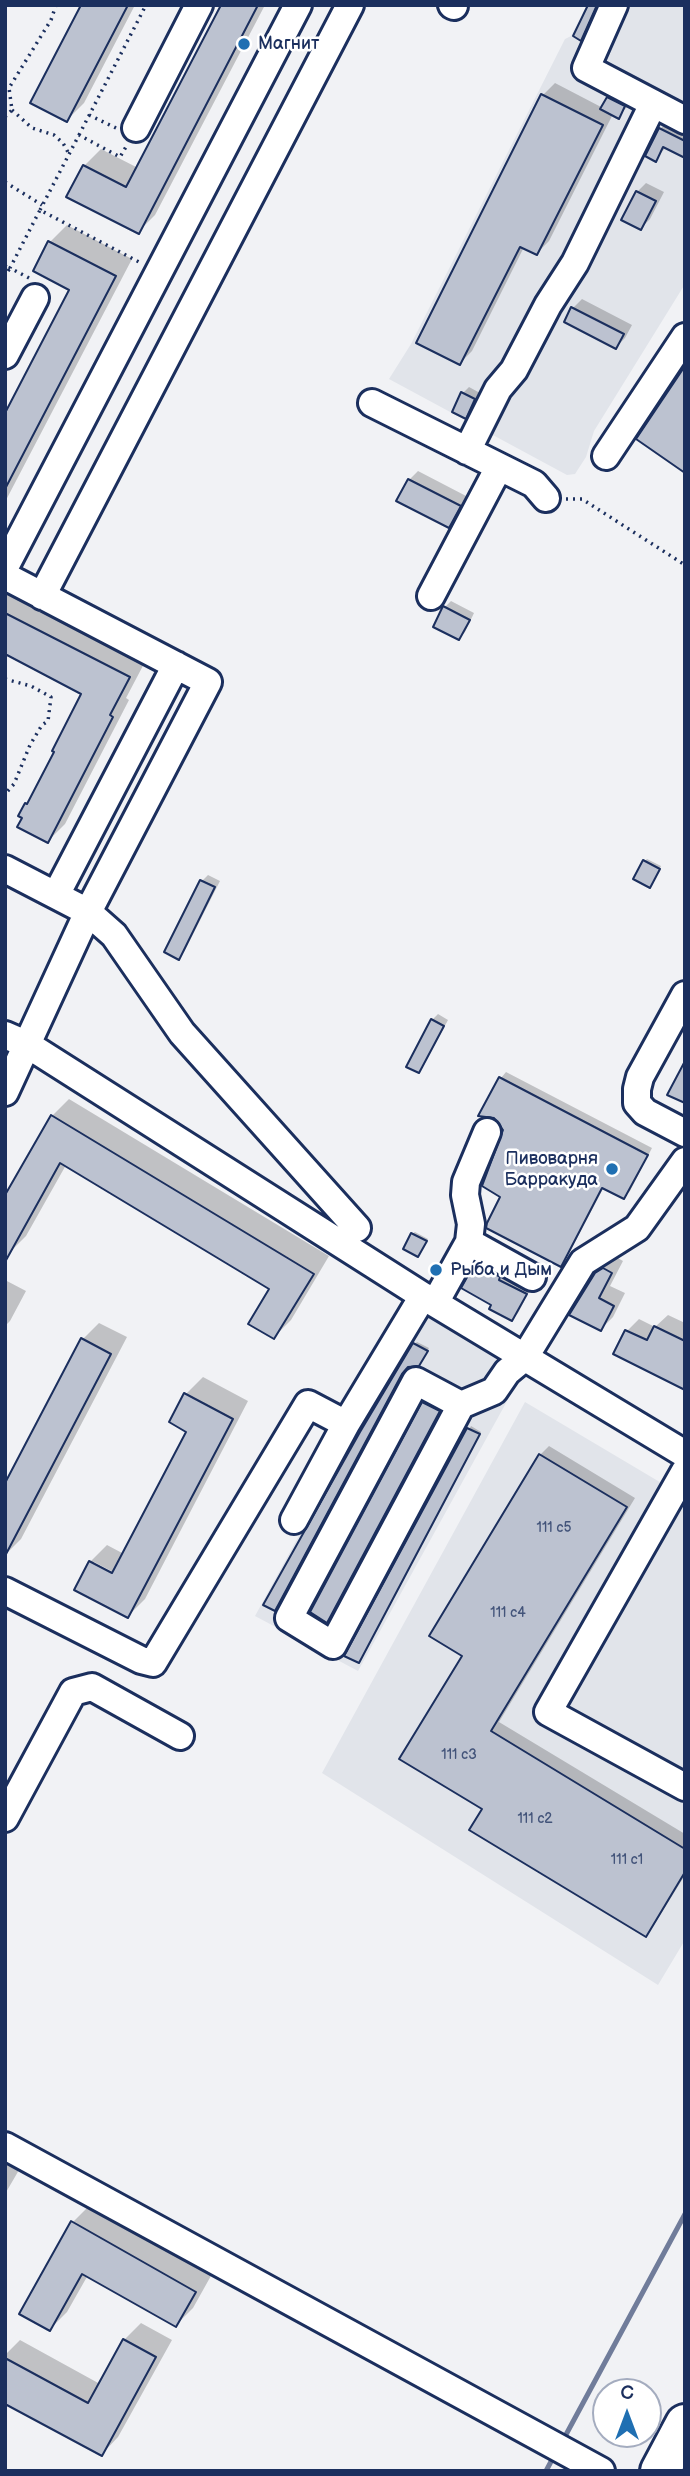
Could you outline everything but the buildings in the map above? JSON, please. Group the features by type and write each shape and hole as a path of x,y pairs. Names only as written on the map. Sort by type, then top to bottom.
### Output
{"highway":[{"path":"660,2471 685,2424"}],"street":[{"path":"133,132 199,5"},
{"path":"5,567 298,5"},
{"path":"42,596 350,5"},
{"path":"614,5 586,68 685,120"},
{"path":"467,451 498,388 514,370 548,305 575,263 653,104"},
{"path":"5,355 35,298"},
{"path":"606,456 685,337"},
{"path":"372,403 534,484 546,498"},
{"path":"431,596 499,467"},
{"path":"5,576 208,682 88,912 16,1040 5,1092"},
{"path":"55,895 176,665"},
{"path":"5,869 88,912 114,935 182,1033 357,1228"},
{"path":"685,995 640,1077 637,1089 637,1103 645,1112 685,1133"},
{"path":"16,1040 429,1299 685,1454"},
{"path":"294,1520 346,1424 469,1242 471,1224 465,1195 466,1182 487,1132"},
{"path":"461,1405 416,1381 289,1618 333,1645 461,1405 494,1391 507,1372 525,1357 583,1262 637,1228 685,1161"},
{"path":"469,1242 532,1277"},
{"path":"5,1591 141,1660 153,1663 308,1405 346,1424"},
{"path":"685,1471 548,1712 685,1787"},
{"path":"5,1818 72,1692 92,1687 180,1735"},
{"path":"5,2146 601,2471"}],"path":[{"path":"56,5 51,20 9,88 12,110 32,128 54,135 63,143 69,154"},
{"path":"5,276 7,267 41,208 146,5"},
{"path":"5,117 12,110"},
{"path":"79,135 120,157 133,132 89,115"},
{"path":"5,182 41,208 159,272"},
{"path":"7,267 42,285 35,298"},
{"path":"546,498 582,499 685,565"},
{"path":"5,679 31,686 51,697 48,721 42,725 30,745 14,785 5,794"}],"shaded area":[{"path":"587,5 685,5 685,284 594,431 586,457 575,474 567,475 389,379 411,344 565,39 571,36"},
{"path":"428,1315 522,1374 358,1671 255,1616 407,1338"},
{"path":"525,1402 685,1497 685,1940 658,1985 322,1773"}],"waterway":[{"path":"562,2442 685,2214"},
{"path":"546,2471 555,2454"}],"place":[{"name":"Магнит","path":"244,44"},
{"name":"Пивоварня Барракуда","path":"612,1169"},
{"name":"Рыба и Дым","path":"436,1270"}]}
